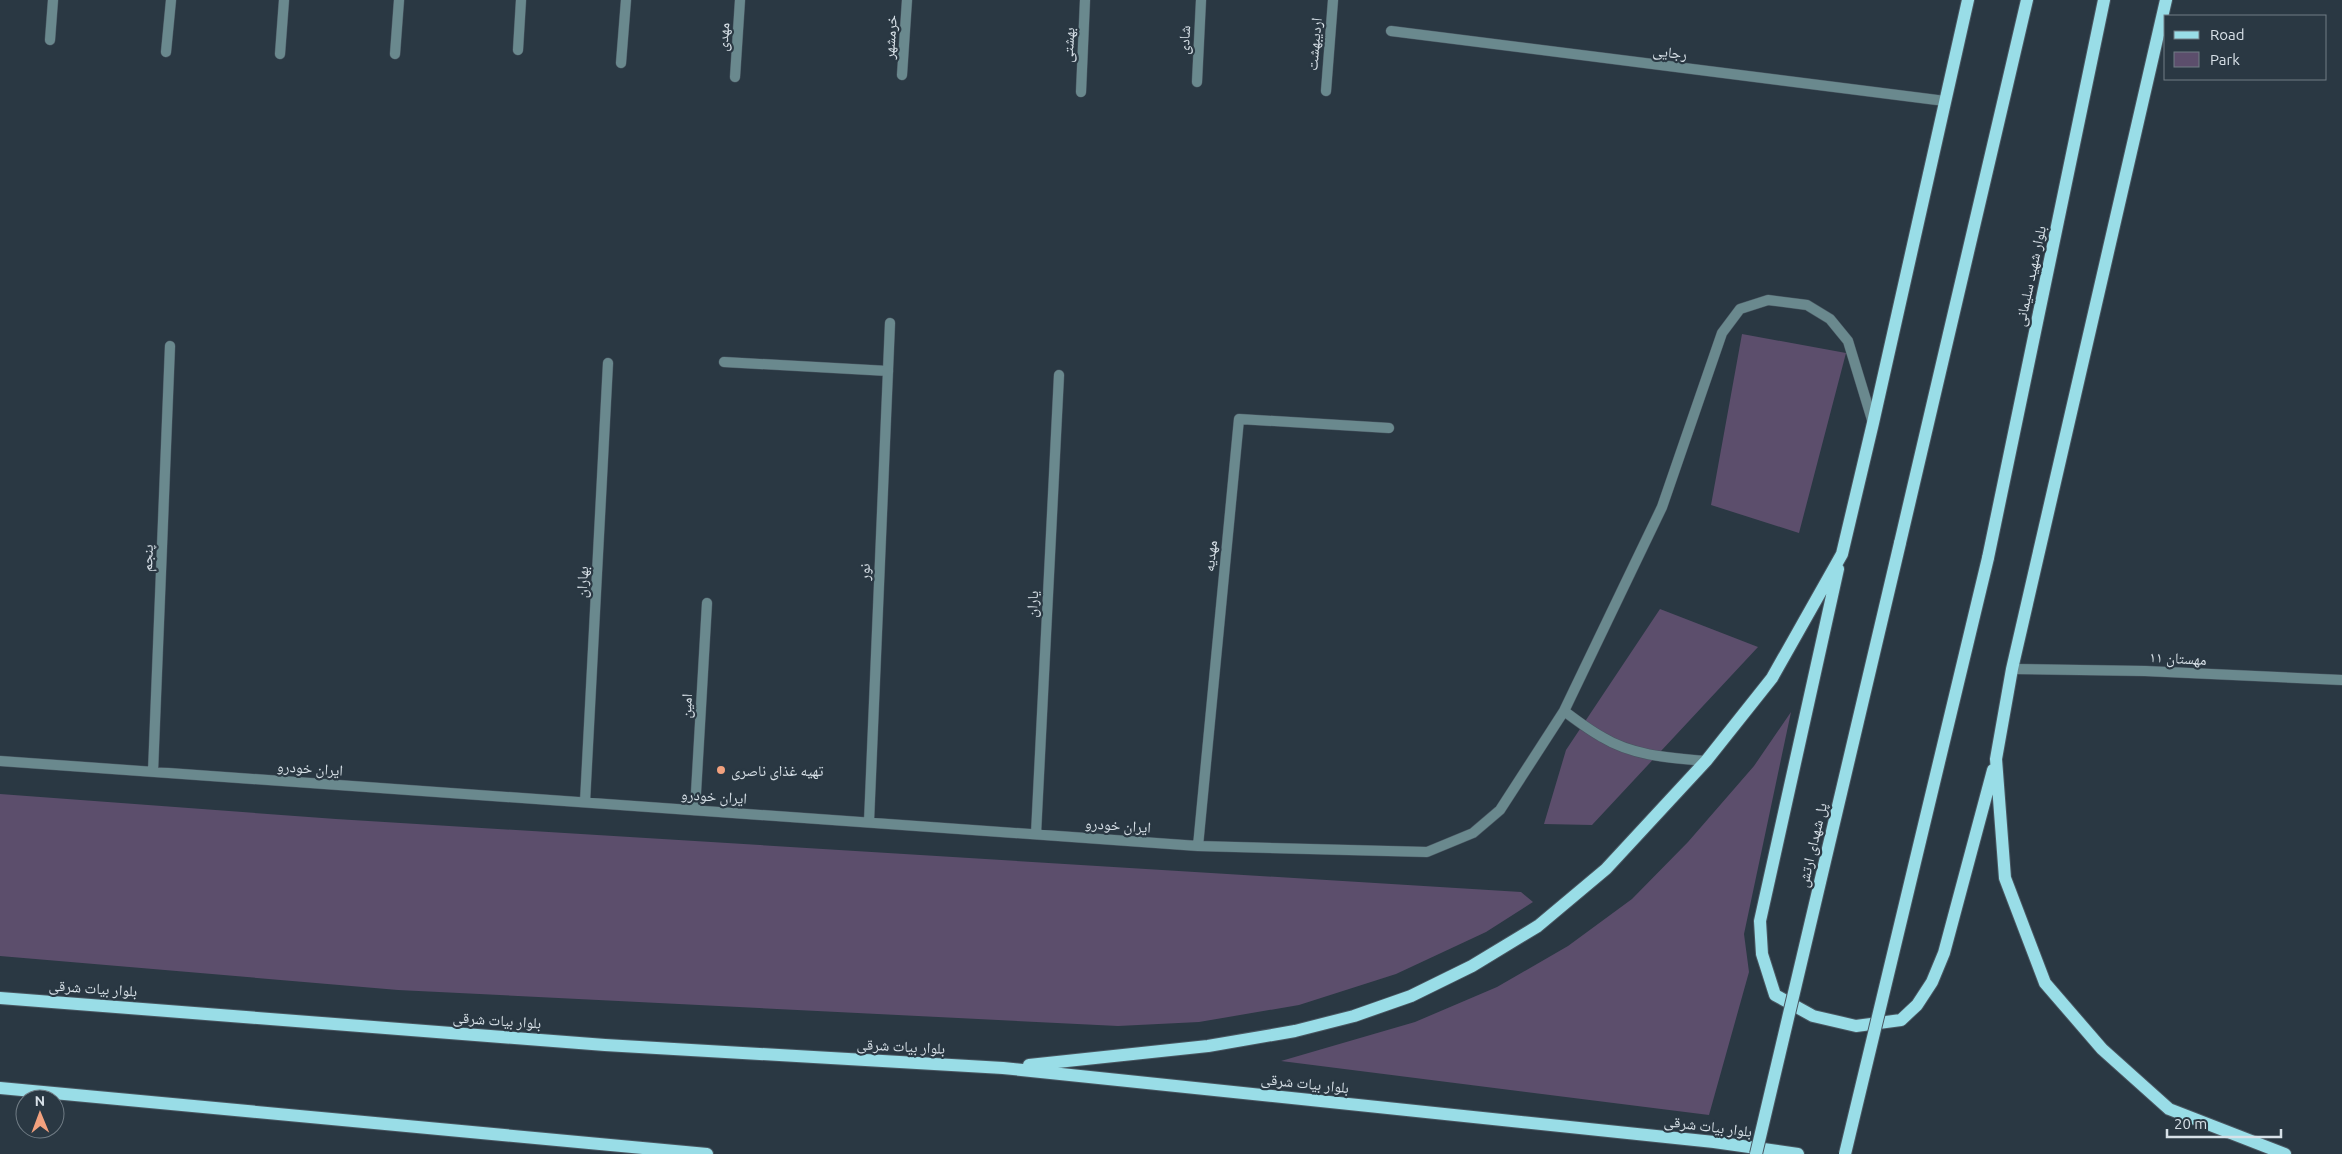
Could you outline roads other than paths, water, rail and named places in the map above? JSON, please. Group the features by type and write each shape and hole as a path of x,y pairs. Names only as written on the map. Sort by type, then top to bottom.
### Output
{"main road":[{"path":"1968,0 1760,921 1762,954 1775,994 1813,1016 1856,1026 1901,1020 1917,1005 1932,982 1944,953 1996,759 2012,668 2166,0"},
{"name":"پل شهدای ارتش","path":"1756,1154 2027,0"},
{"name":"بلوار شهید سلیمانی","path":"1845,1154 1988,558 2104,0"},
{"path":"1003,1068 1208,1046 1295,1031 1354,1016 1410,996 1472,966 1538,926 1606,869 1706,761 1772,678 1842,554"},
{"path":"1996,759 2005,878 2045,984 2102,1049 2170,1109 2285,1154"},
{"name":"بلوار بیات شرقی","path":"0,998 605,1045 1003,1068 1714,1142 1798,1154"},
{"path":"0,1088 707,1154"}],"street":[{"path":"50,40 53,0"},
{"path":"166,52 171,0"},
{"path":"280,54 284,0"},
{"path":"395,54 399,0"},
{"path":"518,50 522,0"},
{"path":"621,63 626,0"},
{"name":"مهدی","path":"735,77 740,0"},
{"name":"خرمشهر","path":"902,75 907,0"},
{"name":"بهشتی","path":"1081,92 1085,0"},
{"name":"شادی","path":"1197,82 1201,0"},
{"name":"اردیبهشت","path":"1326,91 1333,0"},
{"name":"رجایی","path":"1391,31 1945,101"},
{"path":"1706,761 1664,758 1627,749 1602,738 1564,711 1662,507 1722,333 1740,309 1768,300 1807,305 1830,320 1848,341 1873,423"},
{"name":"نور","path":"869,822 890,323"},
{"name":"پنجم","path":"153,772 170,346"},
{"path":"724,362 888,371"},
{"name":"بهاران","path":"585,802 608,363"},
{"name":"یاران","path":"1036,834 1059,375"},
{"name":"مهدیه","path":"1198,846 1239,419 1389,428"},
{"name":"امین","path":"695,810 707,603"},
{"name":"مهستان ۱۱","path":"2012,668 2145,671 2342,680"},
{"name":"ایران خودرو","path":"0,761 1198,846 1427,852 1473,832 1500,810 1564,711"}],"place":[{"name":"تهیه غذای ناصری","path":"721,770"}]}
